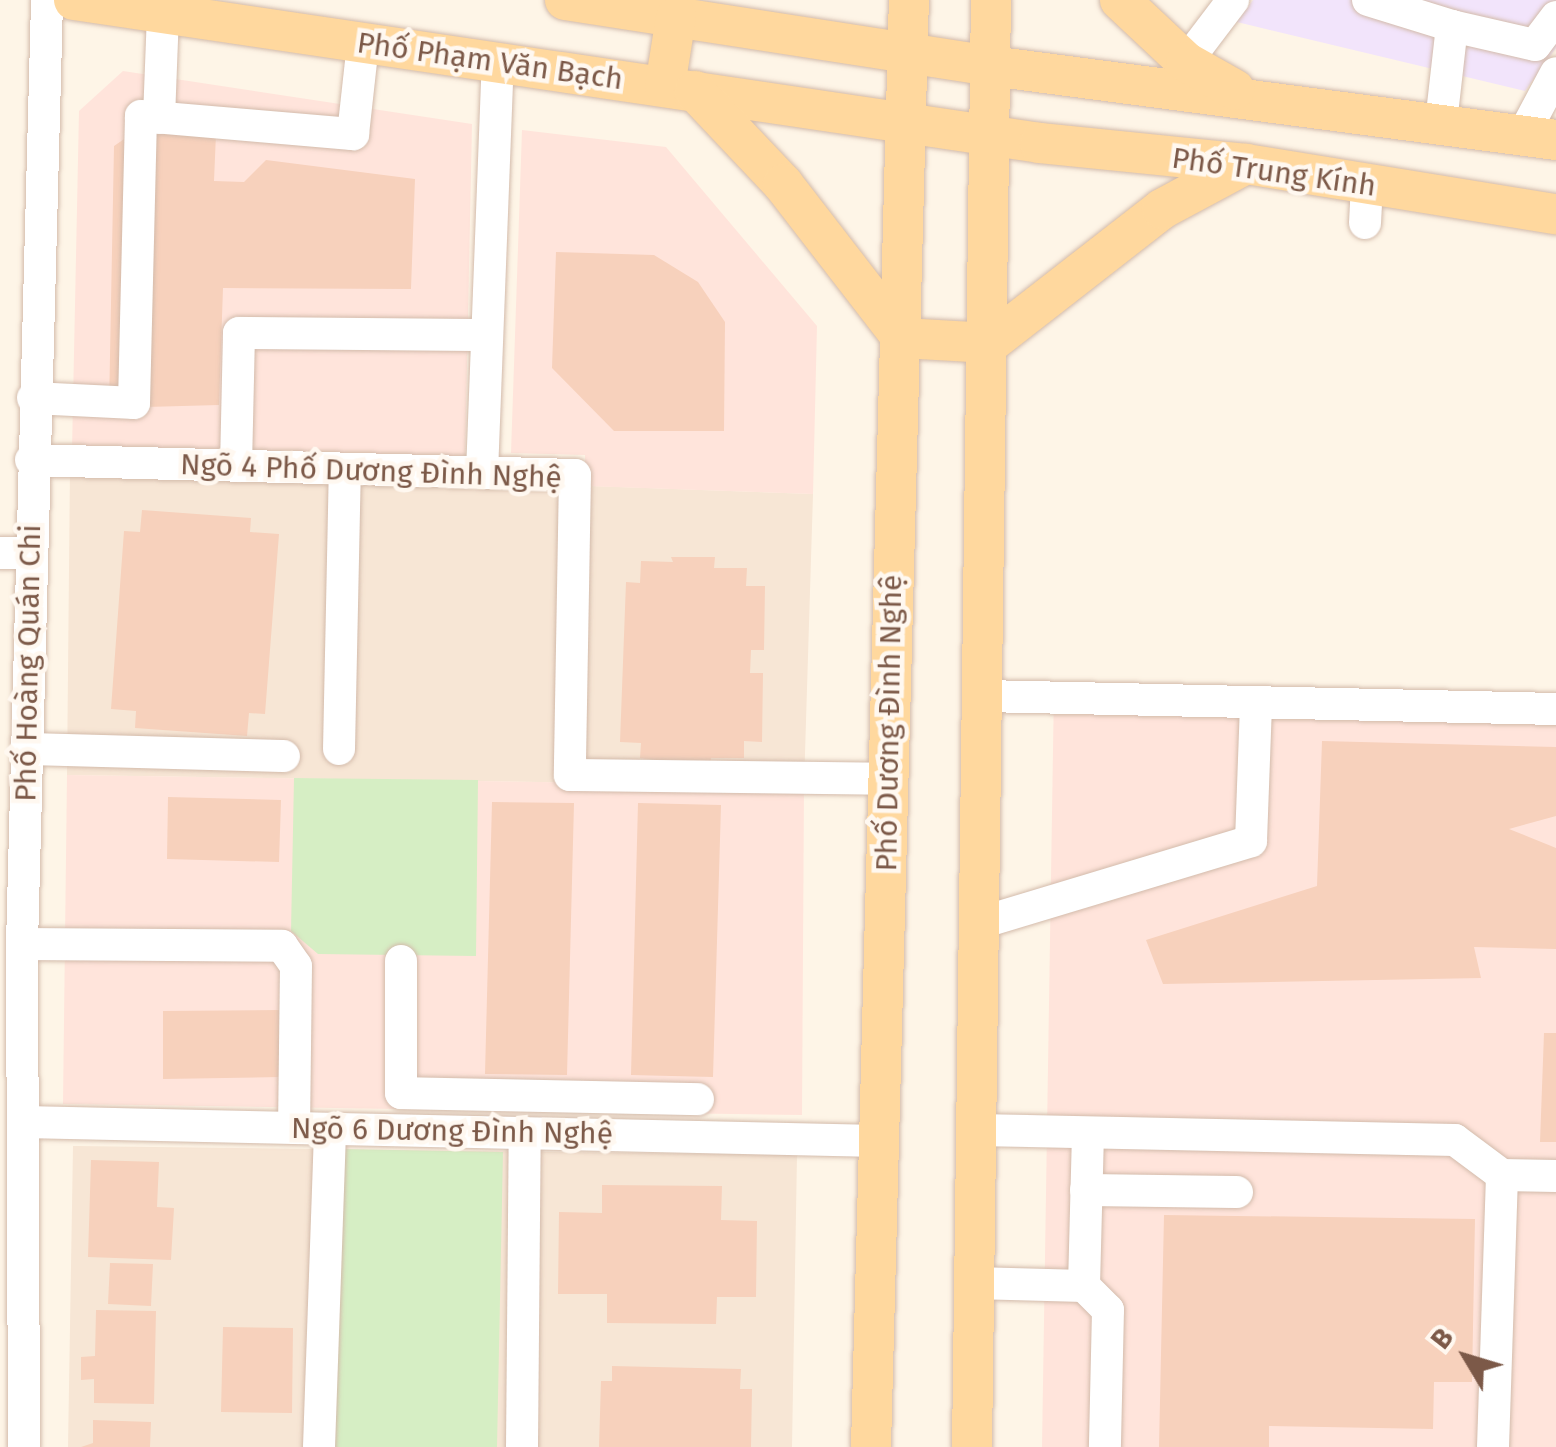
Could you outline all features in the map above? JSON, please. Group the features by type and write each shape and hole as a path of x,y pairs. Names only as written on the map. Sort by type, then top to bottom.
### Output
{"main road":[{"name":"Phố Phạm Văn Bạch","path":"74,0 498,65 906,121"},
{"path":"565,0 675,11 991,66 1540,138"},
{"name":"Phố Dương Đình Nghệ","path":"871,1447 909,0"},
{"path":"972,1447 990,343 991,0"},
{"path":"1120,0 1186,62 1238,97"},
{"path":"675,11 680,88 783,184 902,338 990,343 1162,209 1232,163 1238,97"},
{"name":"Phố Trung Kính","path":"906,121 1232,163 1366,204 1556,214"}],"street":[{"name":"Phố Hoàng Quán Chi","path":"24,1447 24,1122 11,1072 28,749 14,691 15,553 31,460 47,0"},
{"path":"1186,62 1233,0"},
{"path":"1368,0 1452,26 1535,44 1556,17"},
{"path":"160,118 163,12"},
{"path":"1441,123 1452,26"},
{"path":"33,398 134,403 141,116 354,134 363,44"},
{"path":"482,472 498,65"},
{"path":"1540,138 1556,73"},
{"path":"236,466 239,333 487,335"},
{"name":"Ngõ 4 Phố Dương Đình Nghệ","path":"31,460 575,474 570,775 888,779"},
{"path":"339,748 345,469"},
{"path":"984,696 1556,709"},
{"path":"980,923 1252,840 1256,703"},
{"path":"28,749 284,756"},
{"path":"15,956 282,946 296,966 294,1128"},
{"path":"401,962 401,1093 698,1098"},
{"name":"Ngõ 6 Dương Đình Nghệ","path":"24,1122 880,1141"},
{"path":"319,1447 330,1129"},
{"path":"976,1130 1455,1140 1502,1175 1556,1176"},
{"path":"522,1447 525,1133"},
{"path":"1084,1286 1088,1133"},
{"path":"1493,1447 1502,1175"},
{"path":"1086,1190 1237,1192"},
{"path":"974,1284 1084,1286 1108,1310 1105,1447"}],"shaded area":[{"path":"1253,0 1556,0 1556,48 1525,91 1237,22"},
{"path":"123,71 472,124 465,461 72,450 79,111"},
{"path":"522,130 666,147 817,326 813,494 585,486 585,455 511,453"},
{"path":"70,467 813,494 804,786 67,775"},
{"path":"1054,687 1556,699 1556,1447 1042,1447"},
{"path":"67,775 804,786 802,1115 63,1104"},
{"path":"73,1146 797,1155 792,1447 68,1447"}],"green space":[{"path":"294,778 478,780 476,956 318,954 291,931"},
{"path":"341,1149 503,1152 497,1447 335,1447"}],"building":[{"path":"142,127 216,134 214,181 244,182 266,160 415,179 411,289 223,288 219,405 109,408 114,146"},
{"path":"556,252 654,255 698,282 725,322 724,431 614,431 552,368"},
{"path":"142,510 251,518 250,532 279,534 265,714 249,713 247,736 135,728 136,711 111,709 124,531 140,532"},
{"path":"671,557 715,557 714,568 747,568 746,586 765,586 764,650 751,650 750,673 763,673 762,742 744,741 744,758 711,758 711,768 640,758 641,743 620,742 626,582 640,583 641,561 673,562"},
{"path":"1322,741 1556,747 1556,816 1509,829 1556,848 1556,949 1474,947 1481,978 1163,984 1146,940 1317,886"},
{"path":"168,797 281,800 279,862 167,859"},
{"path":"492,802 574,803 567,1075 485,1074"},
{"path":"638,803 721,805 713,1077 631,1075"},
{"path":"280,1010 280,1077 163,1079 163,1011"},
{"path":"1544,1033 1556,1033 1556,1142 1540,1142"},
{"path":"91,1160 159,1162 157,1207 174,1208 171,1260 88,1257"},
{"path":"602,1185 722,1186 721,1220 757,1221 756,1297 717,1297 716,1324 607,1323 607,1294 558,1294 559,1212 602,1213"},
{"path":"1164,1215 1475,1219 1472,1382 1434,1382 1433,1429 1269,1426 1269,1447 1159,1447"},
{"path":"110,1263 153,1264 151,1306 108,1304"},
{"path":"96,1310 156,1311 154,1404 94,1403 94,1379 81,1380 81,1357 95,1356"},
{"path":"223,1327 293,1328 292,1413 221,1412"},
{"path":"612,1366 741,1369 740,1389 752,1389 751,1447 599,1447 601,1381 612,1381"},
{"path":"93,1420 151,1422 150,1447 81,1447 93,1443"}]}
